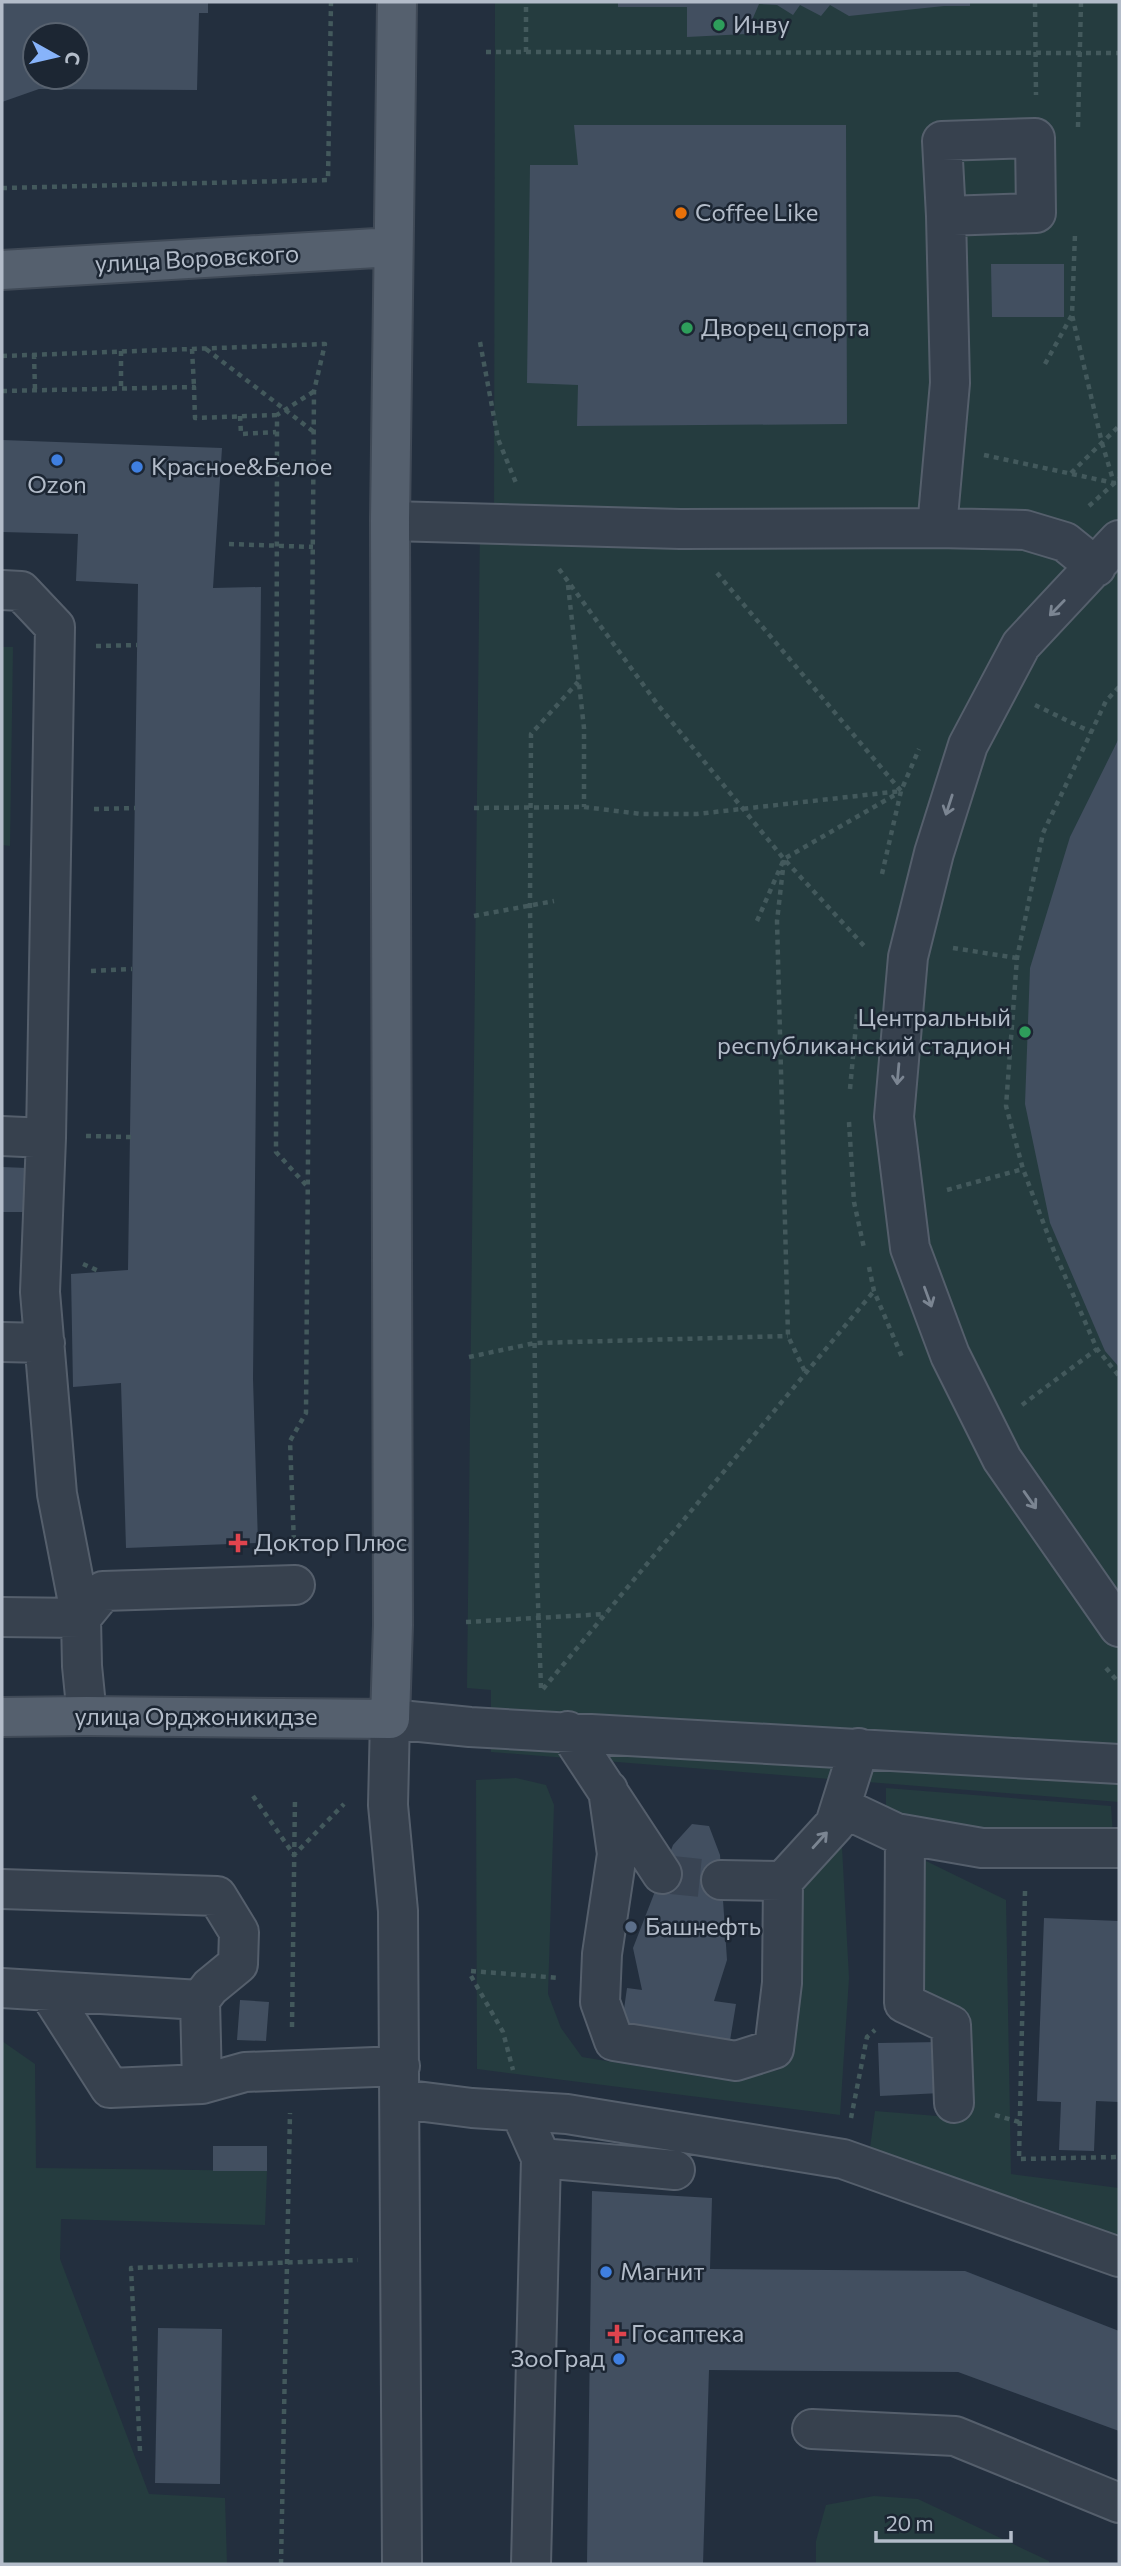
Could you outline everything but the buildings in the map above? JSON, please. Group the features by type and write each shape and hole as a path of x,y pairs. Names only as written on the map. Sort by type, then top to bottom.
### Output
{"main road":[{"path":"390,1719 393,1611 390,521 397,2"},
{"name":"улица Воровского","path":"2,271 393,247"},
{"name":"улица Орджоникидзе","path":"2,1717 390,1719"}],"street":[{"path":"937,528 942,446 950,383 946,216"},
{"path":"390,521 680,529 1025,530 1108,553 1021,645 968,745 933,853 908,957 894,1117 910,1248 950,1355 1002,1459 1119,1626"},
{"path":"2,590 20,592 55,627 63,1137 40,1292 57,1494 81,1618 87,1716"},
{"path":"2,1136 63,1137"},
{"path":"2,1342 45,1343"},
{"path":"81,1618 103,1591 295,1586"},
{"path":"2,1617 81,1618"},
{"path":"402,2564 398,1911 388,1805 390,1719 470,1727 1119,1764"},
{"path":"568,1731 662,1874"},
{"path":"608,1790 617,1854 602,1954 600,2002 614,2041 736,2061 774,2049 782,1983 783,1881 835,1824 859,1748"},
{"path":"841,1807 896,1833 982,1848 1119,1848"},
{"path":"905,1835 904,2003 951,2025 954,2103"},
{"path":"721,1880 783,1881"},
{"path":"2,1889 217,1896 239,1932 238,1964 210,1987 200,2000 202,2084"},
{"path":"2,1988 200,2000"},
{"path":"48,1992 110,2088 202,2084 245,2072 291,2071 400,2082 520,2111 567,2114 842,2159 1119,2257"},
{"path":"520,2111 541,2158 531,2564"},
{"path":"541,2158 675,2170"},
{"path":"812,2429 955,2436 1119,2503"}],"path":[{"path":"2,188 328,180 331,2"},
{"path":"526,2 526,52"},
{"path":"1035,2 1036,98"},
{"path":"486,52 1119,53"},
{"path":"942,446 1114,483 1072,316"},
{"path":"480,342 498,439 534,526 568,584 658,705 784,859 867,949"},
{"path":"2,356 325,344 314,391 306,1413 290,1441 295,1586"},
{"path":"192,349 195,418 276,415 314,391"},
{"path":"205,349 314,432"},
{"path":"121,351 121,388"},
{"path":"34,354 35,390"},
{"path":"2,391 194,387"},
{"path":"276,415 276,1152 306,1185"},
{"path":"240,416 241,434 276,432"},
{"path":"1070,473 1119,426"},
{"path":"680,529 901,791"},
{"path":"229,544 313,547"},
{"path":"568,584 584,727 584,807"},
{"path":"100,646 137,645"},
{"path":"578,682 531,734 530,904 541,1692 874,1291"},
{"path":"1119,687 1106,701 1043,833 1017,958 1006,1106 1023,1169 1054,1251 1097,1349 1119,1376"},
{"path":"1024,699 1091,732"},
{"path":"474,807 584,807 642,814 697,814 901,791"},
{"path":"757,922 784,859 901,791"},
{"path":"104,809 135,808"},
{"path":"784,859 777,921 788,1336 806,1374"},
{"path":"474,916 554,901"},
{"path":"952,948 1017,958"},
{"path":"81,972 132,969"},
{"path":"63,1137 131,1137"},
{"path":"940,1192 1023,1169"},
{"path":"469,1357 535,1343 788,1336"},
{"path":"1017,1409 1097,1349"},
{"path":"466,1622 607,1614"},
{"path":"253,1796 294,1855"},
{"path":"281,2564 295,1797"},
{"path":"294,1855 348,1801"},
{"path":"1026,1848 1019,2159 1119,2157"},
{"path":"520,2111 520,2097 503,2032 471,1974 601,1981"},
{"path":"842,2159 867,2037 904,2003"},
{"path":"140,2451 131,2268 401,2259"}],"green space":[{"path":"495,2 1119,2 1119,1802 491,1752 491,1690 467,1688 480,523 494,523"},
{"path":"2,647 13,647 10,846 2,845"},
{"path":"516,1778 546,1785 554,1805 548,1994 561,2028 582,2057 722,2080 779,2070 796,2042 792,1897 806,1870 842,1847 849,1978 840,2115 477,2069 476,1780"},
{"path":"886,1788 1111,1806 1113,1835 983,1838 886,1821"},
{"path":"885,1841 1006,1900 1011,2174 1119,2188 1119,2246 870,2148 875,2111 962,2118 960,2017 889,1986"},
{"path":"2,2041 35,2064 36,2168 267,2171 265,2225 61,2219 60,2259 149,2494 225,2498 227,2564 2,2564"},
{"path":"874,2496 918,2499 1049,2561 1049,2564 816,2564 816,2541 826,2505"}],"tunnel":[{"path":"662,1874 721,1880"}],"place":[{"name":"Инву","path":"719,25"},
{"name":"Coffee Like","path":"681,213"},
{"name":"Дворец спорта","path":"687,328"},
{"name":"Ozon","path":"57,460"},
{"name":"Красное&Белое","path":"137,467"},
{"name":"Центральный республиканский стадион","path":"1025,1032"},
{"name":"Доктор Плюс","path":"238,1543"},
{"name":"Башнефть","path":"631,1927"},
{"name":"Магнит","path":"606,2272"},
{"name":"Госаптека","path":"617,2334"},
{"name":"ЗооГрад","path":"619,2359"}]}
